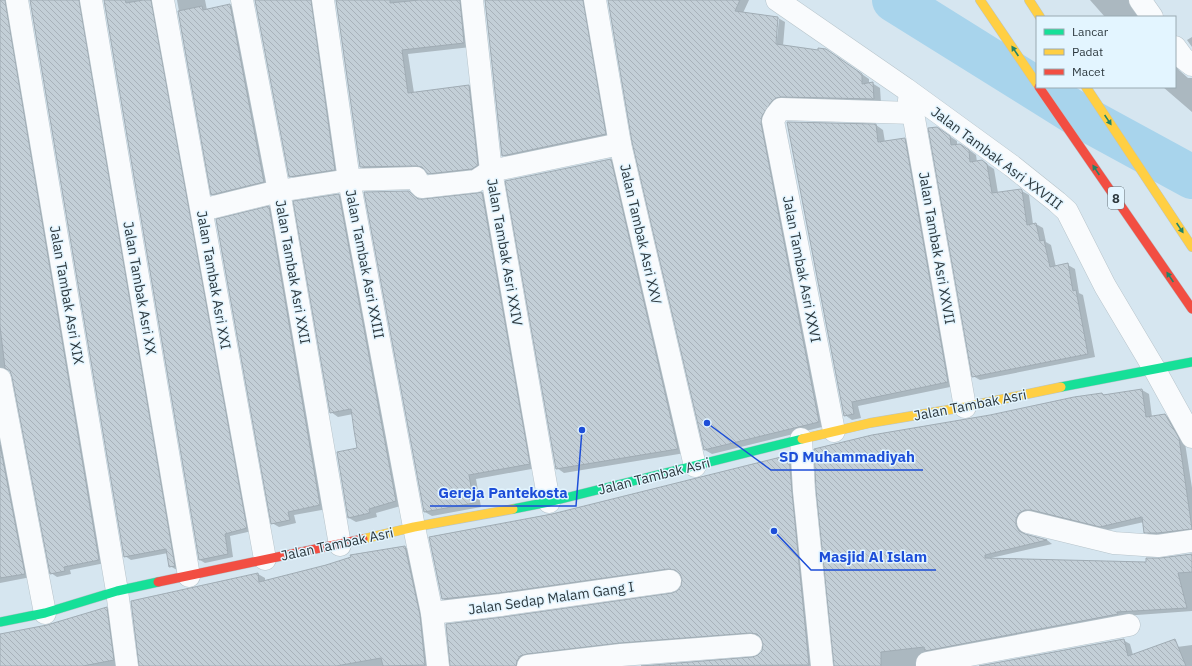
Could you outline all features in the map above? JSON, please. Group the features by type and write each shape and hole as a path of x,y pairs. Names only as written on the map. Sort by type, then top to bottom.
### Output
{"main road":[{"path":"980,0 1036,83"},
{"path":"1029,0 1039,16"},
{"name":"8","path":"1040,88 1192,310"},
{"path":"1087,88 1192,247"},
{"name":"Jalan Tambak Asri","path":"0,622 45,613 117,591 265,559 340,545 414,527 549,502 834,430 966,407 1192,362"}],"street":[{"name":"Jalan Tambak Asri XIX","path":"17,0 117,591 127,666"},
{"name":"Jalan Tambak Asri XX","path":"90,0 189,576"},
{"name":"Jalan Tambak Asri XXI","path":"163,0 265,559"},
{"name":"Jalan Tambak Asri XXII","path":"242,0 279,191 340,545"},
{"name":"Jalan Tambak Asri XXIII","path":"323,0 349,180 414,527 432,613 438,666"},
{"name":"Jalan Tambak Asri XXIV","path":"472,0 491,171 549,502"},
{"name":"Jalan Tambak Asri XXV","path":"595,0 620,144 695,466"},
{"name":"Jalan Tambak Asri XXVIII","path":"776,0 906,89 1012,166 1067,211 1105,286 1155,370 1192,437"},
{"path":"1140,0 1151,16"},
{"path":"1176,49 1183,58 1192,65"},
{"name":"Jalan Tambak Asri XXVII","path":"906,89 913,113 966,407"},
{"name":"Jalan Tambak Asri XXVI","path":"834,430 773,121 781,109 913,113"},
{"path":"202,210 279,191 349,180 416,178 422,187 476,181 491,171 620,144"},
{"path":"0,379 45,613"},
{"path":"801,439 804,491 822,666"},
{"path":"1028,522 1114,543 1158,546 1192,541"},
{"name":"Jalan Sedap Malam Gang I","path":"432,613 501,605 670,581"},
{"path":"922,665 1129,624"},
{"path":"528,666 621,655 751,645"}],"building":[{"path":"0,0 5,0 99,560 64,567 65,571 50,574 12,377 10,371 5,368 0,326"},
{"path":"30,0 79,0 175,566 169,567 166,549 124,557"},
{"path":"104,0 125,0 126,3 151,0 247,528 225,534 228,554 199,560"},
{"path":"255,0 311,0 335,170 289,177"},
{"path":"336,0 390,0 390,3 419,0 460,0 464,43 402,50 408,93 469,85 478,165 472,169 428,174 422,167 416,166 360,167"},
{"path":"485,0 583,0 606,134 502,156"},
{"path":"608,0 740,0 735,11 778,17 776,44 818,50 818,48 826,49 862,74 862,84 873,82 874,99 781,97 772,101 762,116 761,123 819,422 704,450 632,142"},
{"path":"230,4 264,182 211,195 178,11 202,6 203,10"},
{"path":"787,122 876,124 878,142 905,138 948,382 852,402 854,414 844,416"},
{"path":"937,127 950,136 951,145 960,144 969,150 970,162 982,160 987,164 992,193 1022,190 1027,225 1036,223 1040,241 1044,240 1050,267 1068,263 1073,291 1076,290 1088,354 972,377 928,128"},
{"path":"611,159 678,449 556,469 505,181"},
{"path":"409,191 418,199 482,192 530,464 469,475 474,503 424,512 364,192"},
{"path":"339,194 396,501 369,509 370,513 348,518 337,452 357,448 351,409 330,413 293,201"},
{"path":"269,206 320,505 288,512 290,520 271,524 216,219"},
{"path":"1142,389 1146,417 1165,414 1179,438 1192,529 1144,533 1142,517 1100,527 1031,510 1025,510 1019,513 1016,519 1016,525 1019,531 1047,540 985,555 985,558 1146,562 1146,558 1160,558 1192,554 1192,572 1178,573 1187,608 1117,612 1118,614 925,651 924,647 881,652 881,666 834,666 816,490 814,449 872,435 990,415 1074,397 1102,393 1103,395"},
{"path":"0,445 25,574 0,578"},
{"path":"789,455 809,665 641,666 752,657 758,655 762,651 763,644 761,638 757,634 750,633 620,643 527,654 520,656 516,666 450,666 446,624 672,593 677,591 681,586 682,579 680,574 675,570 668,569 499,593 442,599 429,537 552,514"},
{"path":"405,546 420,615 425,665 383,666 381,658 336,666 139,666 131,601 258,573 259,582 326,565 351,557 350,555"},
{"path":"107,607 114,660 83,666 0,666 0,634 47,625"},
{"path":"1124,639 1128,656 1175,639 1186,666 979,666"}],"waterway":[{"path":"894,0 1080,116 1192,177"}],"traffic: fast":[{"path":"1061,387 1192,362"},
{"path":"513,509 549,502 802,439"},
{"path":"0,622 45,613 117,591 158,582"}],"traffic: slow":[{"path":"980,0 1036,83"},
{"path":"1029,0 1039,16"},
{"path":"1087,88 1192,247"},
{"path":"802,439 870,423 965,407 1061,387"},
{"path":"363,539 414,527 513,509"}],"traffic: jam":[{"path":"1040,88 1192,309"},
{"path":"158,582 363,539"}],"place":[{"name":"SD Muhammadiyah","path":"707,423"},
{"name":"Gereja Pantekosta","path":"582,430"},
{"name":"Masjid Al Islam","path":"774,531"}]}
